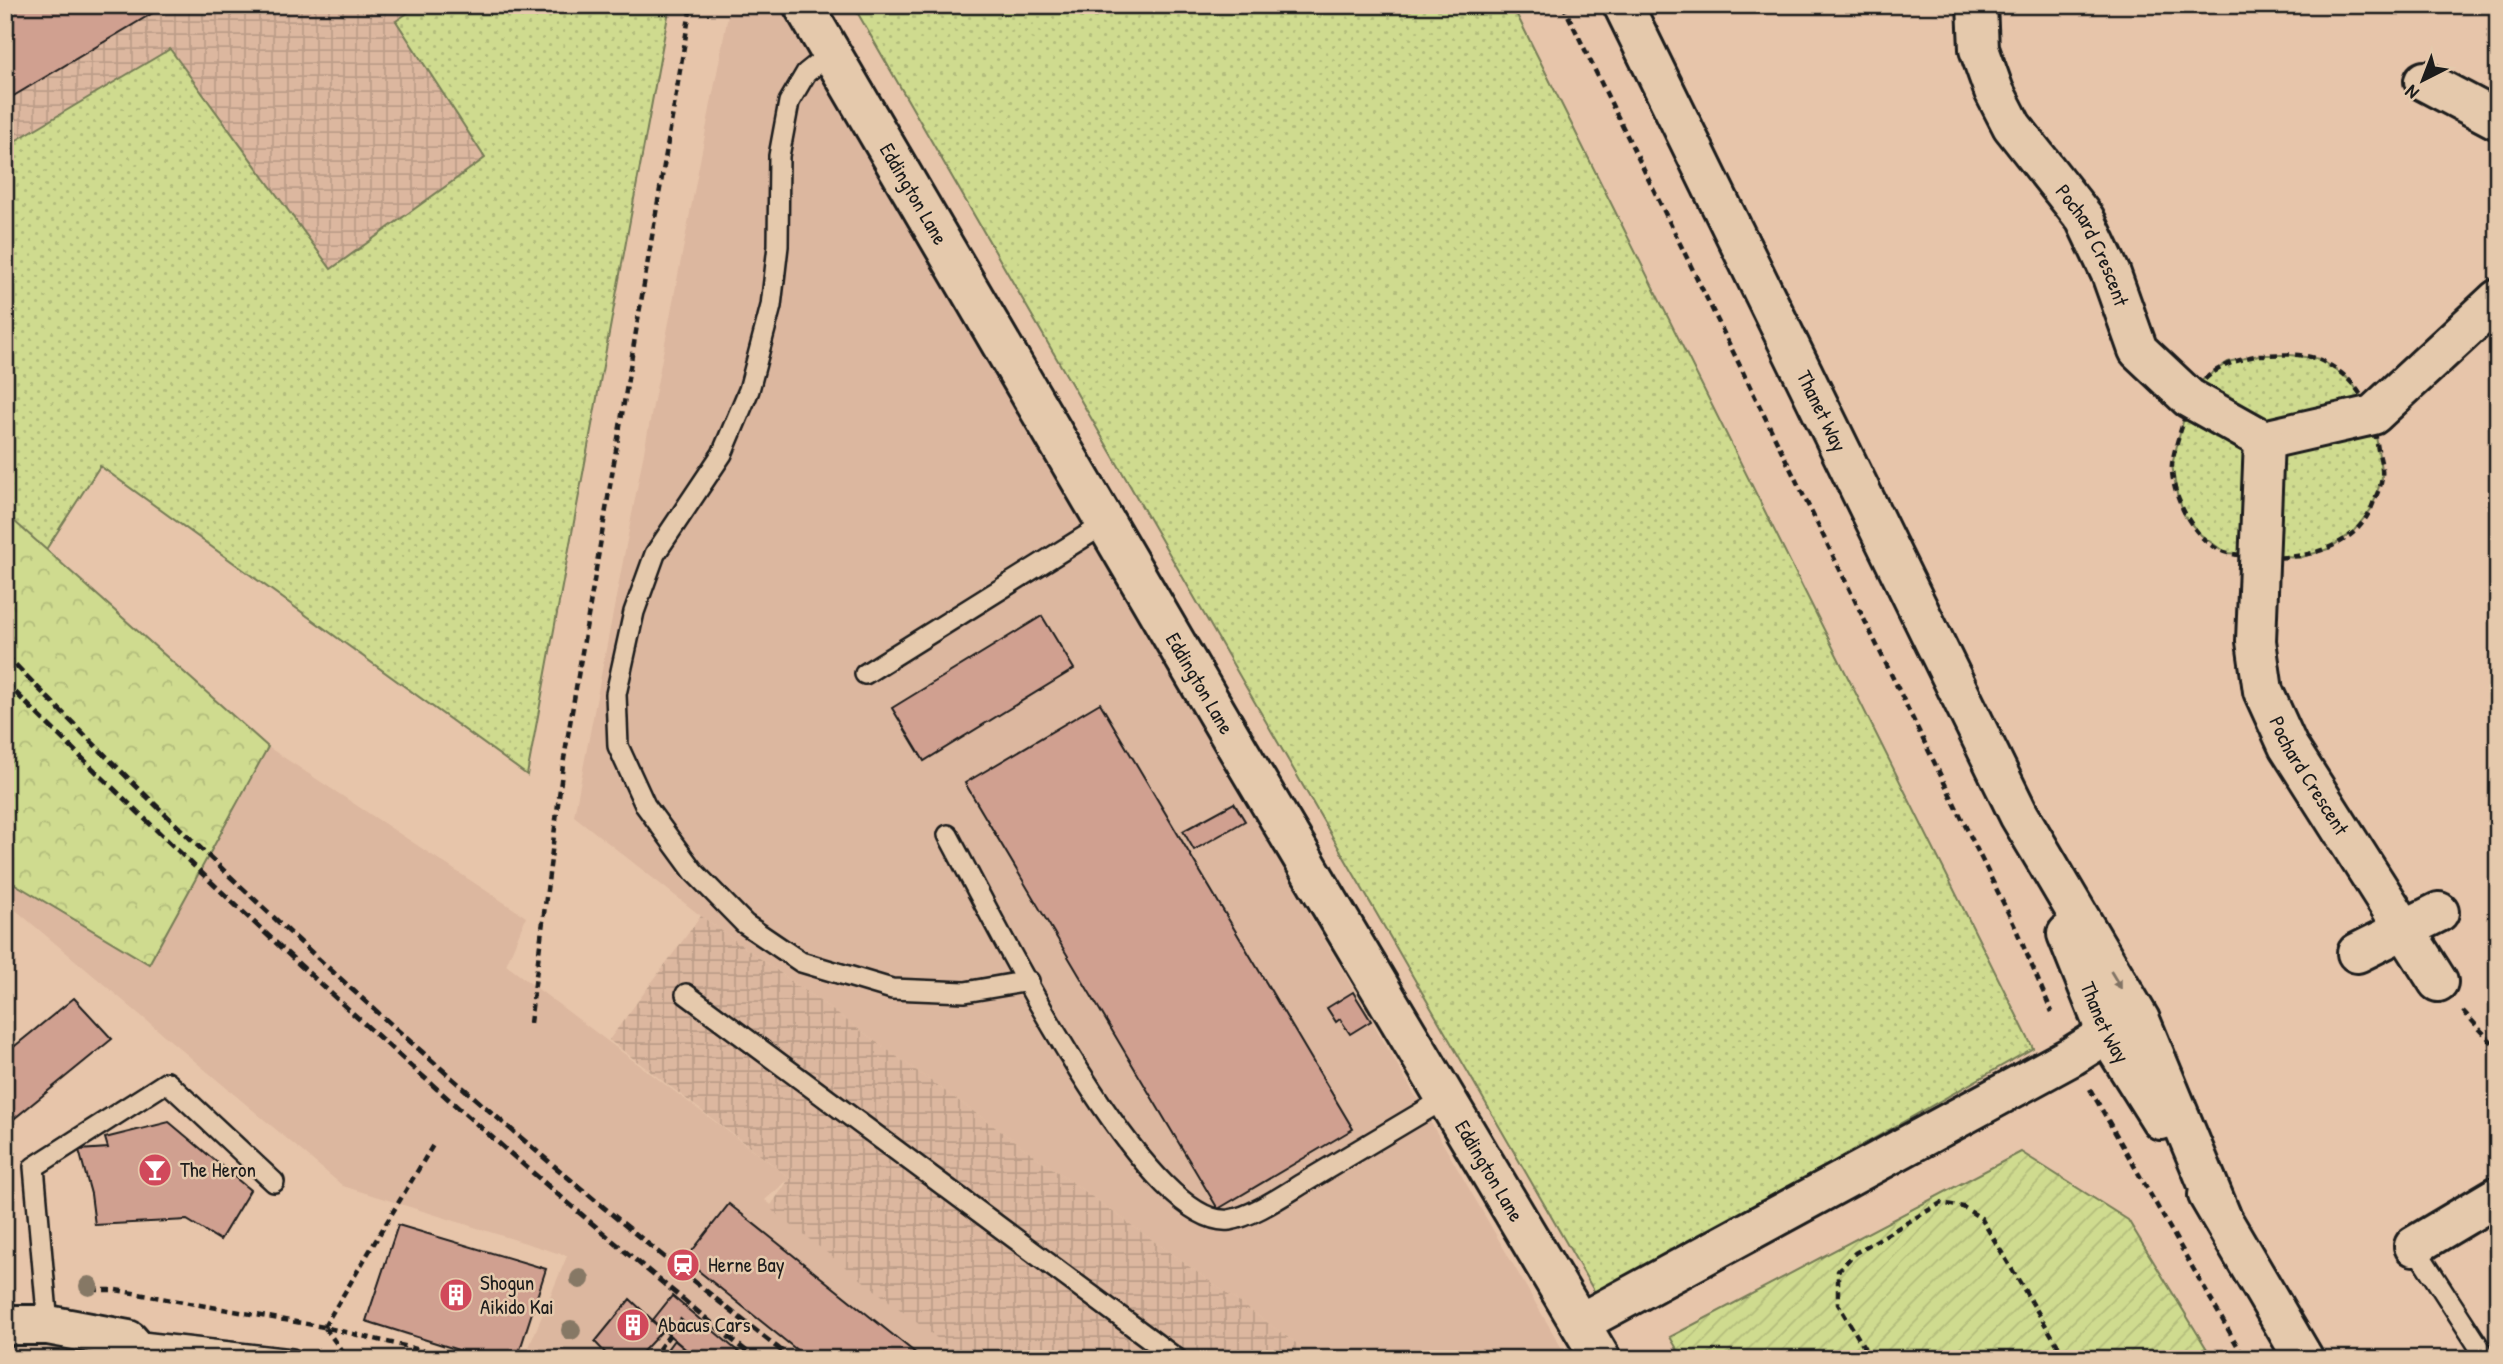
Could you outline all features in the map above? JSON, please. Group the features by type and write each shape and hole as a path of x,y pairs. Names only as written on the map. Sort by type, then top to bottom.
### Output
{"street":[{"name":"Eddington Lane","path":"803,5 1108,522 1239,751 1601,1359"},
{"name":"Thanet Way","path":"1623,5 2019,816 2107,1034 2221,1216 2304,1359"},
{"name":"Pochard Crescent","path":"1977,5 1979,49 1994,92 2012,126 2085,219 2111,274 2137,351 2189,398 2264,440 2256,641 2263,691 2288,746 2402,930 2438,982"},
{"path":"2424,81 2498,120"},
{"path":"2264,440 2373,415 2498,299"},
{"name":"Thanet Way","path":"2019,816 2140,1020 2221,1216"},
{"path":"2357,953 2439,912"},
{"path":"1580,1324 2072,1056 2107,1034"},
{"path":"2414,1246 2498,1196"},
{"path":"5,1325 48,1325 137,1349"}],"lane":[{"path":"831,53 806,73 789,102 779,156 778,246 771,306 749,390 722,454 656,554 634,612 616,694 618,746 645,805 694,872 745,924 801,962 892,989 965,992 1029,981"},
{"path":"865,674 1108,522"},
{"path":"948,835 1086,1084 1127,1144 1192,1210 1228,1220 1264,1206 1446,1098"},
{"path":"685,994 1177,1359"},
{"path":"48,1325 34,1167 167,1082 274,1182"},
{"path":"2414,1246 2487,1359"},
{"path":"137,1349 292,1359"}],"path":[{"path":"530,1023 563,765 691,5"},
{"path":"1563,5 2009,914 2072,1056 2245,1359"},
{"path":"2259,355 2320,359 2351,381 2373,415 2382,477 2372,508 2352,533 2328,550 2300,558 2226,553 2201,535 2185,517 2177,494 2172,465 2189,398 2202,381 2228,362 2259,355"},
{"path":"2438,982 2498,1049"},
{"path":"324,1327 433,1144"},
{"path":"1871,1359 1839,1304 1838,1271 1855,1253 1941,1203 1963,1207 1982,1218 2066,1359"},
{"path":"116,1290 324,1327 458,1359"},
{"path":"651,1359 682,1319"},
{"path":"324,1327 348,1359"}],"shaded area":[{"path":"5,5 419,5 396,22 486,158 330,270 170,49 5,147"},
{"path":"730,5 782,5 1568,1359 1318,1359 701,916 574,816"},
{"path":"5,513 268,747 526,917 506,965 790,1178 765,1200 967,1359 524,1359 567,1256 343,1186 5,901"},
{"path":"701,916 1318,1359 964,1359 769,1208 790,1178 609,1040"}],"green space":[{"path":"419,5 670,5 527,775 100,466 45,551 5,513 5,147 170,49 331,269 485,158 396,21"},
{"path":"853,5 1512,5 2033,1048 1597,1296"},
{"path":"2259,355 2320,359 2351,381 2373,415 2382,477 2372,508 2352,533 2328,549 2299,558 2226,553 2201,535 2185,517 2177,494 2172,465 2189,398 2201,381 2228,362"},
{"path":"5,513 268,747 149,964 5,878"},
{"path":"2021,1152 2128,1220 2213,1359 1683,1359 1670,1337"}],"building":[{"path":"5,5 166,5 5,101"},
{"path":"1042,616 1074,669 924,761 892,708"},
{"path":"1100,703 1353,1129 1218,1209 965,783"},
{"path":"1234,803 1245,821 1194,850 1183,831"},
{"path":"1353,992 1371,1021 1350,1034 1340,1019 1336,1022 1327,1008"},
{"path":"74,998 112,1039 10,1122 5,1116 5,1054"},
{"name":"The Heron","path":"169,1122 250,1190 220,1240 187,1220 95,1225 91,1194 79,1150 108,1148 105,1138"},
{"path":"729,1204 923,1359 808,1359 685,1260"},
{"name":"Shogun Aikido Kai","path":"398,1225 546,1269 517,1359 487,1359 366,1321"},
{"path":"672,1296 747,1359 697,1359 652,1321"},
{"name":"Abacus Cars","path":"630,1299 663,1330 636,1359 611,1359 595,1342"},
{"path":"674,1340 697,1359 660,1359"}],"railway":[{"path":"5,654 192,840 386,1020 586,1193 792,1359"},
{"path":"5,682 186,858 372,1030 561,1197 756,1359"}],"place":[{"name":"The Heron","path":"155,1170"},
{"name":"Herne Bay","path":"683,1265"},
{"name":"Shogun Aikido Kai","path":"456,1295"},
{"name":"Abacus Cars","path":"633,1325"}]}
